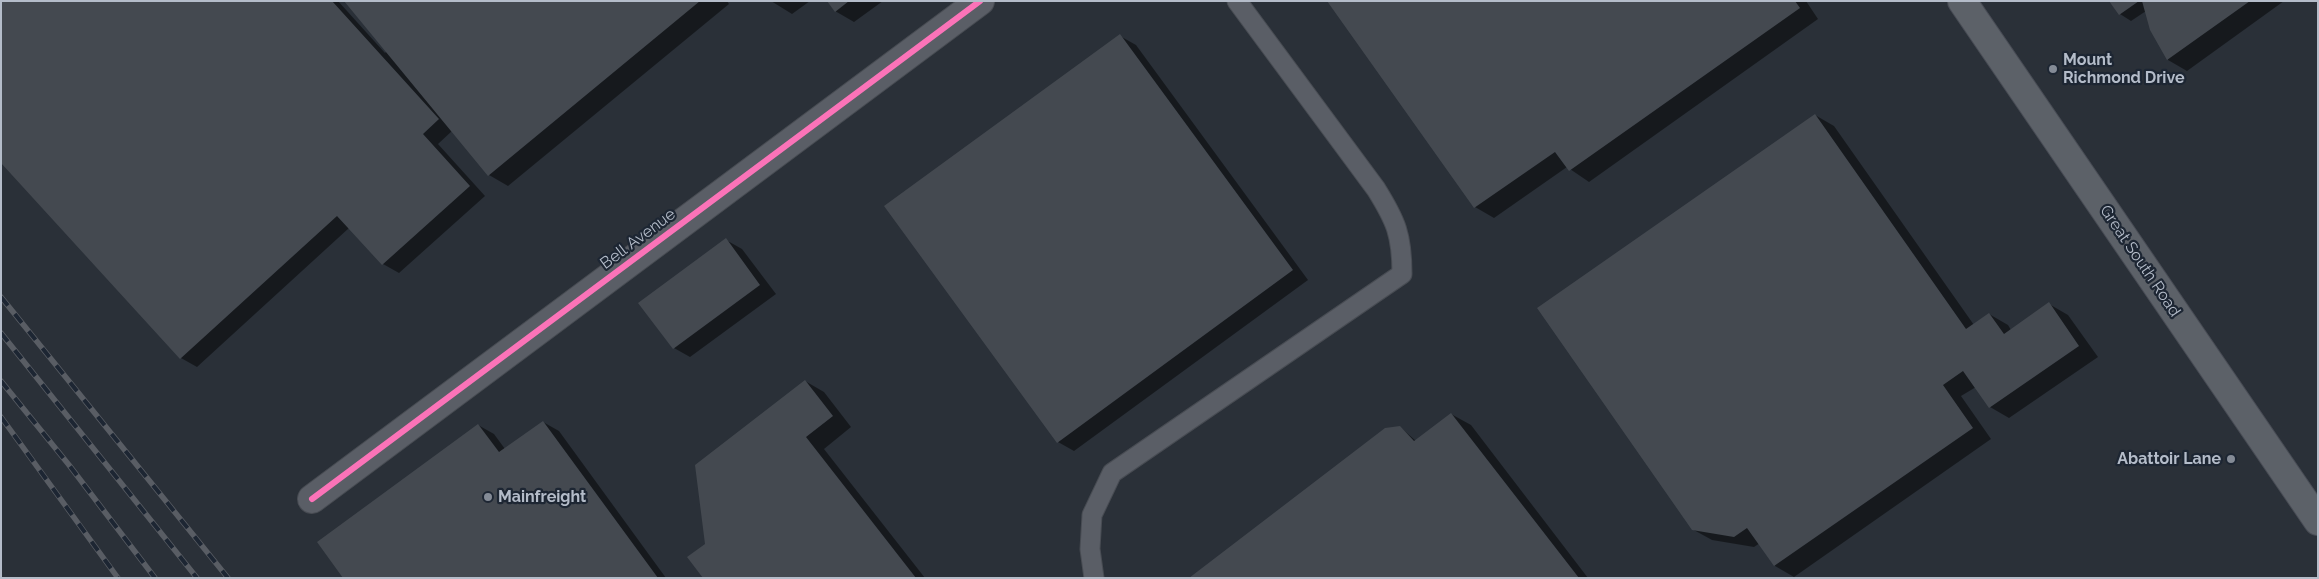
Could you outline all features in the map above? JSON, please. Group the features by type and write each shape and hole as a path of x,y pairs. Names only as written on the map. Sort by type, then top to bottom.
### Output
{"main road":[{"name":"Great South Road","path":"1962,1 2318,521"}],"street":[{"name":"Bell Avenue","path":"312,499 980,1"}],"lane":[{"path":"1094,578 1090,549 1092,516 1112,473 1402,274 1402,246 1394,217 1376,189 1236,1"}],"building":[{"path":"1,1 332,1 439,119 423,134 470,186 382,265 337,216 180,359 1,163"},
{"path":"344,1 700,1 488,176"},
{"path":"827,1 849,1 835,12"},
{"path":"1327,1 1795,1 1800,8 1569,171 1555,152 1474,208"},
{"path":"2109,1 2139,1 2119,15"},
{"path":"2142,1 2250,1 2167,60 2150,30"},
{"path":"1120,34 1293,270 1057,443 884,206"},
{"path":"1815,114 1966,329 1989,313 2004,334 2049,302 2079,346 1989,408 1963,371 1943,385 1973,428 1774,566 1747,528 1734,537 1692,530 1537,308"},
{"path":"726,238 760,285 673,349 638,303"},
{"path":"805,380 833,416 806,437 916,578 703,578 687,557 705,544 695,465"},
{"path":"1451,413 1579,578 1189,578 1385,428 1400,426 1414,441"},
{"name":"Mainfreight","path":"543,421 658,578 343,578 317,542 478,424 499,452"}],"railway":[{"path":"1,297 228,578"},
{"path":"1,333 197,578"},
{"path":"1,381 69,465 155,578"},
{"path":"1,417 118,578"}],"cycle path":[{"path":"312,499 980,1"}],"place":[{"name":"Mount Richmond Drive","path":"2053,69"},
{"name":"Abattoir Lane","path":"2231,459"},
{"name":"Mainfreight","path":"488,497"}]}
